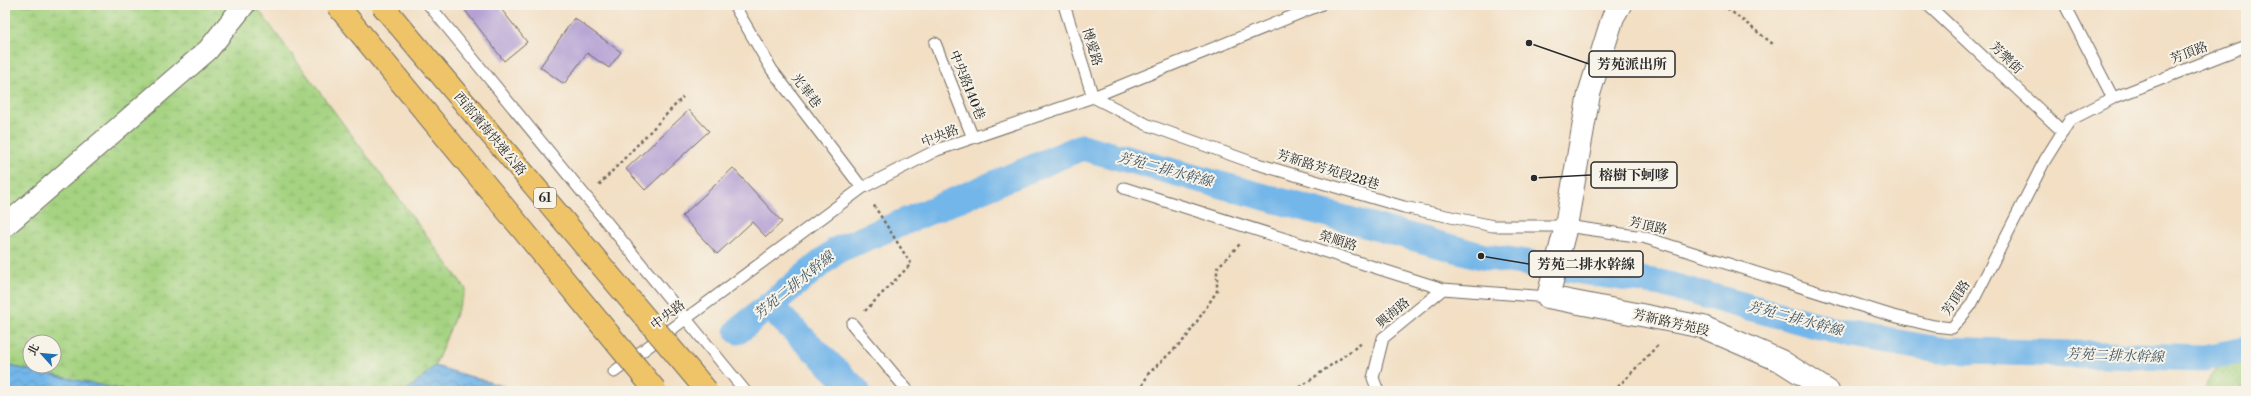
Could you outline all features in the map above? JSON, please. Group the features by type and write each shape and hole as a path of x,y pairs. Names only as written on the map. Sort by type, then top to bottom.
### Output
{"highway":[{"path":"337,5 656,391"},
{"name":"西部濱海快速公路","path":"382,5 707,391"}],"street":[{"path":"5,226 208,50 244,5"},
{"path":"1548,297 1566,226 1589,94 1613,17 1620,5"},
{"name":"芳新路芳苑段","path":"1548,297 1703,327 1781,362 1828,391"}],"lane":[{"path":"429,5 745,391"},
{"name":"光華巷","path":"734,5 772,70 862,188"},
{"name":"博愛路","path":"1064,5 1093,97"},
{"name":"中央路","path":"614,372 862,188 937,150 1093,97 1320,5"},
{"name":"芳樂街","path":"1928,5 2063,132"},
{"path":"2065,5 2113,98"},
{"name":"中央路140巷","path":"935,42 973,138"},
{"name":"芳頂路","path":"1566,226 1643,236 1893,316 1934,326 1952,328 1971,305 2045,160 2070,120 2113,98 2246,46"},
{"name":"芳新路芳苑段28巷","path":"1093,97 1148,125 1254,163 1404,207 1493,226 1566,226"},
{"name":"榮順路","path":"1124,188 1444,289 1548,297"},
{"name":"興海路","path":"1378,391 1373,378 1383,338 1444,289"},
{"path":"852,324 908,391"}],"path":[{"path":"1723,5 1773,44"},
{"path":"587,198 683,96"},
{"path":"852,324 911,264 871,202"},
{"path":"1140,391 1148,374 1186,338 1217,291 1217,268 1254,228"},
{"path":"1614,391 1679,323"},
{"path":"1295,391 1362,343 1383,338"}],"green space":[{"path":"5,5 255,5 466,289 435,366 406,391 126,391 47,374 62,374 62,334 22,334 22,369 5,365"},
{"path":"2246,363 2246,391 2201,391 2220,365"}],"water":[{"path":"5,365 22,369 22,374 48,374 126,391 5,391"},
{"path":"435,366 520,391 406,391"}],"building":[{"path":"461,5 498,5 527,42 504,61"},
{"path":"574,18 621,52 609,68 587,53 564,84 540,67"},
{"path":"689,110 709,131 645,190 626,169"},
{"path":"733,168 782,222 766,237 752,222 717,254 682,216"}],"waterway":[{"name":"芳苑二排水幹線","path":"738,331 837,250 1082,147 1481,256 1661,283 1852,335 1939,350 2205,358 2246,350"},
{"path":"769,306 857,391"}],"place":[{"name":"芳苑派出所","path":"1529,43"},
{"name":"榕樹下蚵嗲","path":"1534,178"},
{"name":"芳苑二排水幹線","path":"1481,256"}]}
